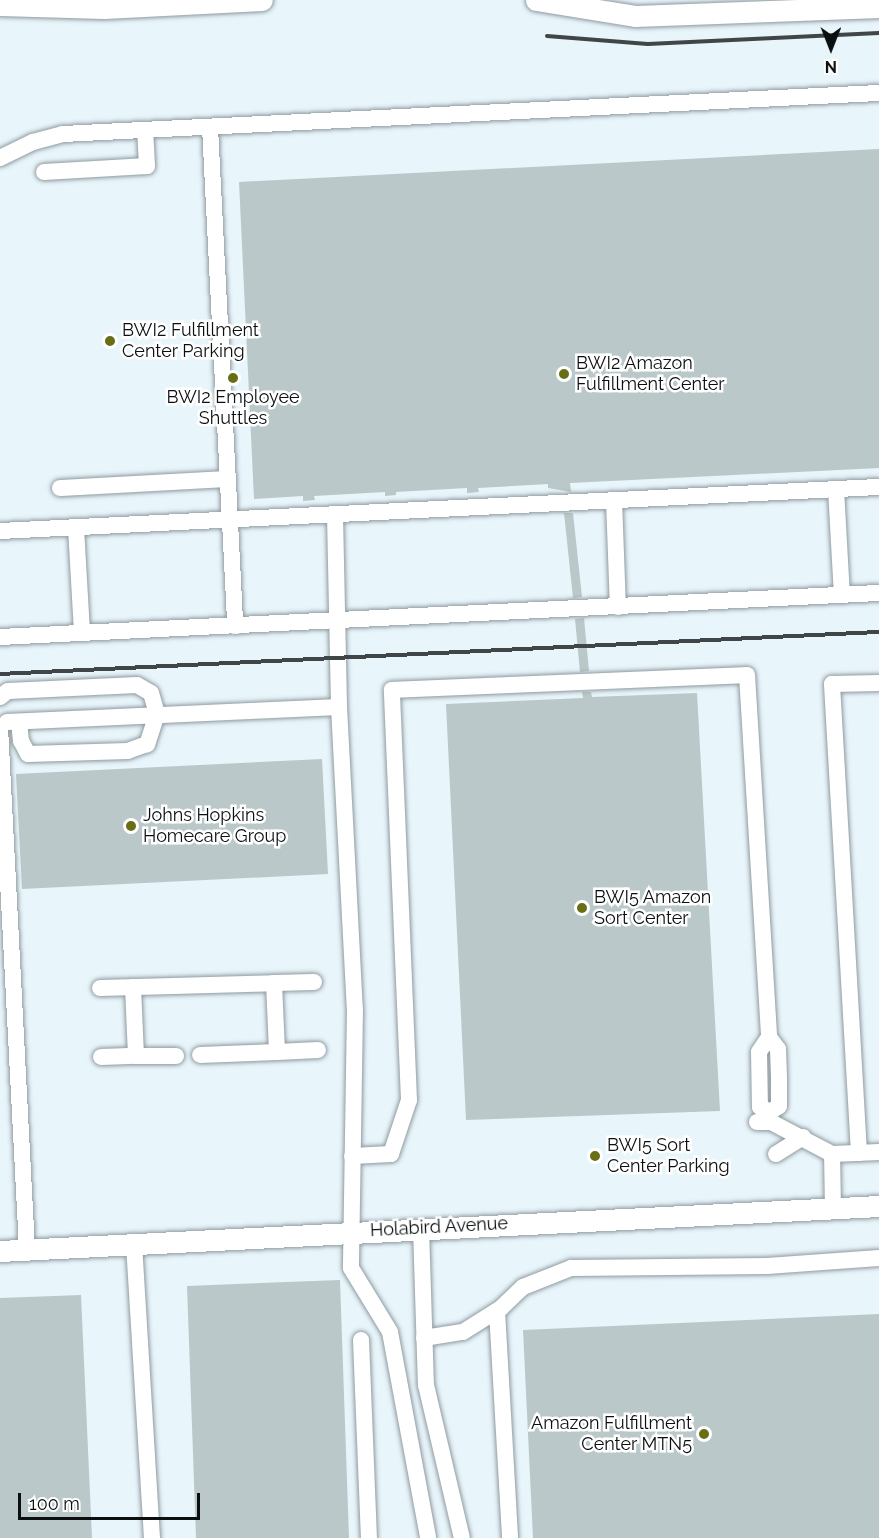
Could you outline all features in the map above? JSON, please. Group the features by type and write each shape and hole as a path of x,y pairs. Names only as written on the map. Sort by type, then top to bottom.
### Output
{"main road":[{"path":"0,20 104,8 262,0"},
{"path":"536,0 646,16 879,7"},
{"path":"0,5 104,8"},
{"name":"Holabird Avenue","path":"0,1249 879,1206"}],"lane":[{"path":"0,158 47,137 145,130 879,93"},
{"path":"210,127 235,626"},
{"path":"44,172 147,166 145,130"},
{"path":"60,488 228,479"},
{"path":"0,531 879,487"},
{"path":"836,489 842,595"},
{"path":"614,500 618,607"},
{"path":"336,515 339,707 355,1009 351,1269 390,1332 428,1538"},
{"path":"76,528 81,633"},
{"path":"0,637 879,593"},
{"path":"352,1156 391,1154 409,1100 392,690 747,675 769,1037 778,1049 779,1106 766,1119 832,1154 879,1152"},
{"path":"859,1152 832,684 879,683"},
{"path":"0,697 8,691 137,685 151,693 157,714 147,744 128,751 28,754 21,741 18,722"},
{"path":"27,1249 0,725 157,714 339,707"},
{"path":"100,988 314,982"},
{"path":"274,983 277,1052"},
{"path":"133,987 136,1056"},
{"path":"200,1055 318,1050"},
{"path":"102,1057 176,1056"},
{"path":"776,1154 803,1137"},
{"path":"832,1154 833,1209"},
{"path":"421,1228 426,1385 447,1488 462,1538"},
{"path":"134,1244 152,1538"},
{"path":"424,1338 463,1332 497,1311 523,1287 571,1268 767,1266 879,1258"},
{"path":"497,1311 510,1538"},
{"path":"361,1340 369,1538"}],"building":[{"name":"BWI2 Amazon Fulfillment Center","path":"879,149 879,468 570,483 571,492 548,488 548,484 478,488 479,492 467,493 467,488 396,492 396,495 385,496 385,492 314,496 315,500 303,501 303,496 254,499 239,182"},
{"path":"564,513 573,513 582,597 573,598"},
{"path":"584,618 589,671 580,672 575,619"},
{"name":"BWI5 Amazon Sort Center","path":"582,692 591,692 592,697 697,693 720,1111 466,1120 446,704 583,698"},
{"path":"322,759 328,874 22,889 16,774"},
{"path":"340,1280 349,1538 196,1538 187,1286"},
{"path":"81,1295 92,1538 0,1538 0,1298"},
{"name":"Amazon Fulfillment Center MTN5","path":"879,1314 879,1538 533,1538 523,1330"}],"railway":[{"path":"547,36 648,44 879,33"},
{"path":"0,674 879,632"}],"place":[{"name":"BWI2 Fulfillment Center Parking","path":"110,341"},
{"name":"BWI2 Amazon Fulfillment Center","path":"564,374"},
{"name":"BWI2 Employee Shuttles","path":"233,378"},
{"name":"Johns Hopkins Homecare Group","path":"131,826"},
{"name":"BWI5 Amazon Sort Center","path":"582,908"},
{"name":"BWI5 Sort Center Parking","path":"595,1156"},
{"name":"Amazon Fulfillment Center MTN5","path":"704,1434"}]}
